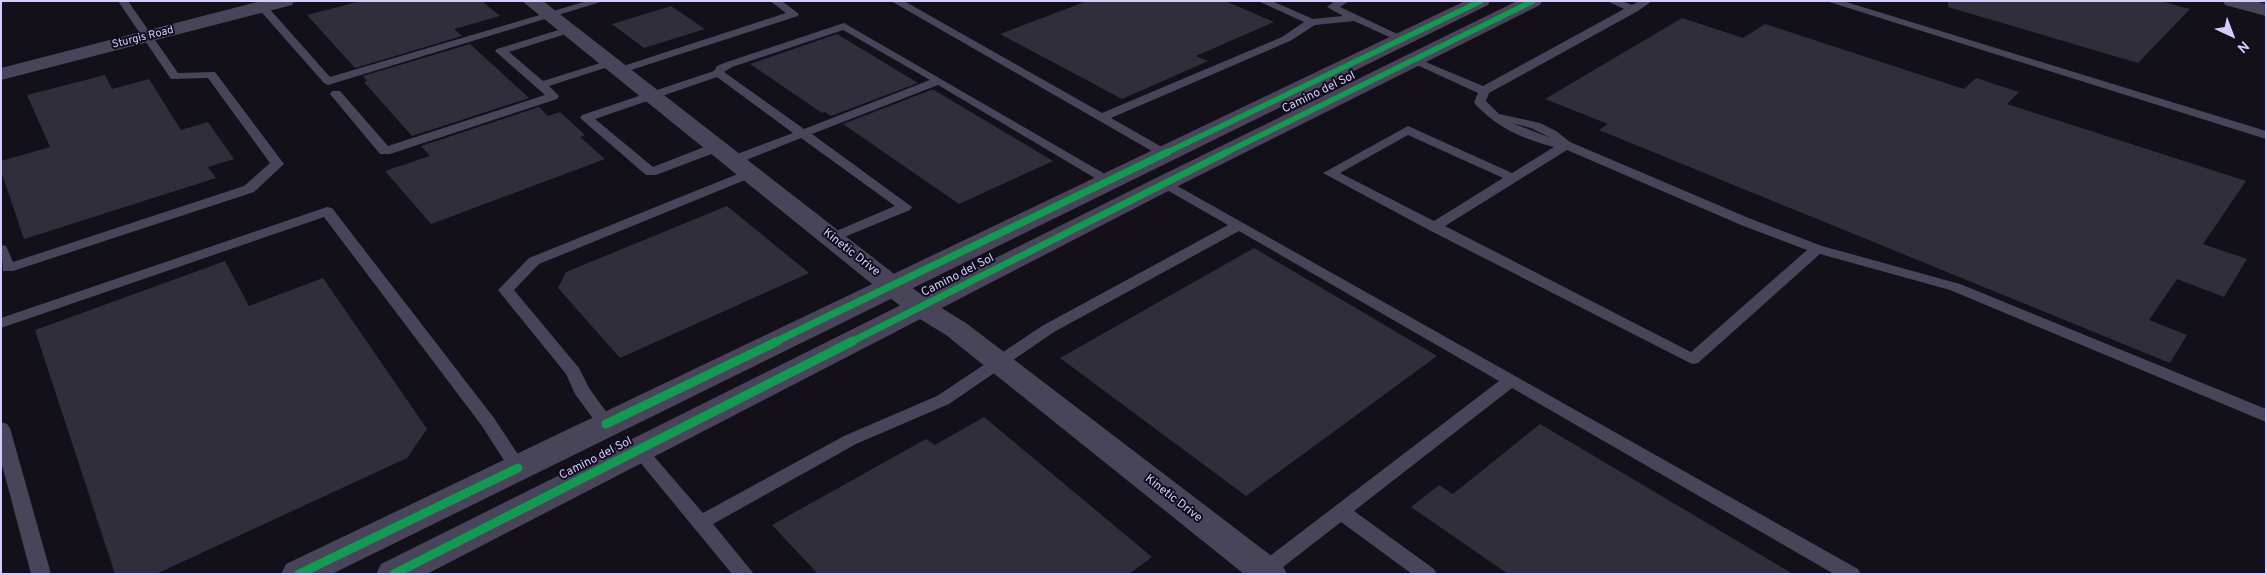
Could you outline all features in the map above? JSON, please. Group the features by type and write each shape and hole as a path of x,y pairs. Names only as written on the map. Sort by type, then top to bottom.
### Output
{"street":[{"name":"Sturgis Road","path":"1,74 285,1"},
{"name":"Kinetic Drive","path":"531,1 892,286 920,307 956,329 1257,570"},
{"name":"Camino del Sol","path":"394,574 1165,183 1415,50 1481,1"},
{"name":"Camino del Sol","path":"299,574 1164,154 1534,1"},
{"path":"2232,1 2266,10"}],"lane":[{"path":"1,249 8,268 249,189 277,164 211,74 175,77 123,1"},
{"path":"336,94 385,151 553,96 501,51 599,1"},
{"path":"541,85 615,66 794,14 775,1"},
{"path":"896,1 1164,154"},
{"path":"1263,1 1312,22"},
{"path":"1344,1 1332,7 1415,50 1484,91"},
{"path":"1612,1 1634,9"},
{"path":"1647,1 1484,91 1480,102 1509,127 1530,137 1543,142 1566,145 1746,222 1817,249 1954,286 2266,416"},
{"path":"1831,1 2266,135"},
{"path":"262,7 328,81 559,23"},
{"path":"1101,118 1286,39 1312,22 1354,18"},
{"path":"734,160 652,172 586,118 718,73 721,68 728,65 844,26 1110,180"},
{"path":"718,73 905,207 832,238"},
{"path":"606,424 581,390 573,372 506,290 534,261 734,160 939,81"},
{"path":"1513,178 1408,130 1330,173 1692,359 1817,249"},
{"path":"1434,226 1566,145"},
{"path":"1165,183 1851,574"},
{"path":"1,323 327,211 488,422 518,468"},
{"path":"700,523 850,440 943,400 1048,329 1239,225"},
{"path":"1257,570 1341,512 1511,380"},
{"path":"1,428 41,574"},
{"path":"639,450 744,574"},
{"path":"1341,512 1427,574"}],"building":[{"path":"361,1 482,1 500,16 454,29 462,36 355,68 307,15"},
{"path":"1087,1 1225,1 1274,22 1196,56 1208,61 1122,99 1000,34"},
{"path":"1948,1 2160,1 2190,9 2138,63 1948,7"},
{"path":"671,6 705,29 644,48 612,24"},
{"path":"1682,18 1743,38 1765,24 1964,89 1976,78 2019,92 2007,104 2246,181 2203,244 2247,259 2224,297 2177,279 2149,320 2187,335 2170,363 1599,130 1608,124 1545,99"},
{"path":"837,34 918,83 831,116 825,112 822,113 750,64"},
{"path":"470,44 529,98 412,136 364,82 367,81 363,76"},
{"path":"105,75 112,89 149,79 181,130 208,122 234,159 208,167 216,178 24,239 1,171 1,161 50,147 27,95"},
{"path":"934,90 1053,161 959,204 843,124"},
{"path":"539,107 548,116 560,112 585,135 580,137 605,159 431,224 385,171 430,156 421,146"},
{"path":"727,206 809,273 620,358 558,288 566,272"},
{"path":"1254,248 1437,356 1246,496 1060,358"},
{"path":"225,261 249,306 323,278 427,429 407,458 156,574 115,574 35,330"},
{"path":"984,417 1152,557 1129,574 818,574 772,525 926,439 935,445"},
{"path":"1540,424 1793,574 1508,574 1411,507 1439,485 1453,494"}],"cycle path":[{"path":"606,424 1481,1"},
{"path":"394,574 1165,183 1533,1"},
{"path":"299,574 518,468"}]}
